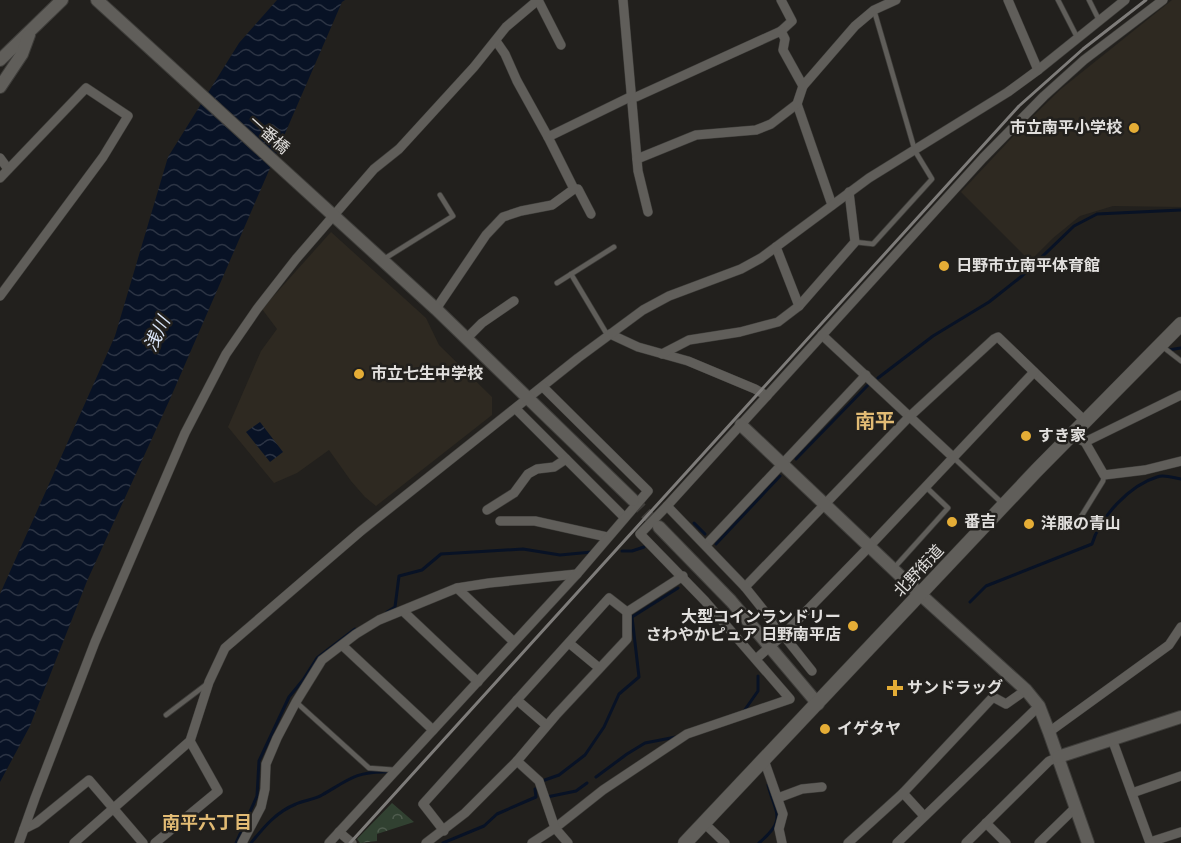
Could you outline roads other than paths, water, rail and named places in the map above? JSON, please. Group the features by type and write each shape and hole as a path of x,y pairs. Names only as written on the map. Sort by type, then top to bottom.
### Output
{"main road":[{"name":"北野街道","path":"685,843 1004,504 1181,324"}],"street":[{"path":"0,60 62,0"},
{"name":"一番橋","path":"97,0 436,309 633,500"},
{"path":"19,843 100,631 185,433 226,354 257,309 331,214 374,169 399,149 512,22 538,0 561,45"},
{"path":"623,0 638,171 648,212"},
{"path":"548,137 630,97 636,97 781,31 792,21 781,0"},
{"path":"637,159 696,135 756,130 771,124 797,104 804,86 855,26 874,10 896,0"},
{"path":"1008,0 1038,70"},
{"path":"74,843 190,741 209,682 229,644 361,531 643,309 669,296 741,269 776,248 849,192 1038,70 1125,0"},
{"path":"532,843 603,790 687,734 790,699 683,576 640,534 983,158 1044,96 1084,60 1163,0"},
{"path":"0,87 22,54 31,31"},
{"path":"781,31 785,39 783,50 804,86"},
{"path":"496,41 505,54 574,189 578,189 591,214"},
{"path":"0,178 86,88 128,117 103,158 0,296"},
{"path":"797,104 832,205"},
{"path":"0,158 9,169"},
{"path":"436,309 486,235 502,217 552,205 574,189"},
{"path":"662,354 689,340 740,332 778,322 799,306 855,242 849,192"},
{"path":"776,248 799,306"},
{"path":"467,338 482,323 514,301"},
{"path":"609,335 638,347 688,361 767,396"},
{"path":"822,335 954,458"},
{"path":"745,587 909,417 998,337 1085,421"},
{"path":"756,659 783,635 1034,372"},
{"path":"706,545 866,375"},
{"path":"329,843 577,574 648,491 543,387"},
{"path":"1085,442 1181,395"},
{"path":"516,409 624,517"},
{"path":"741,425 920,594 1026,690 1039,706 1089,843"},
{"path":"1071,435 1085,442 1104,476 1181,462"},
{"path":"487,510 514,493 528,474 537,469 554,467 566,459"},
{"path":"667,506 745,587 812,671"},
{"path":"500,521 535,521 607,537"},
{"path":"660,527 731,600 818,704"},
{"path":"242,843 243,837 261,807 265,789 266,764 296,702 322,660 379,620 457,588 577,574"},
{"path":"627,612 683,576"},
{"path":"457,588 513,641"},
{"path":"444,831 423,804 609,598 627,612"},
{"path":"403,611 477,682"},
{"path":"426,843 465,813 517,760 598,667 627,639 627,612"},
{"path":"1049,732 1169,645 1181,627"},
{"path":"569,643 598,667"},
{"path":"343,645 434,730"},
{"path":"848,843 903,793 993,697 1006,704 1026,690"},
{"path":"517,700 546,725"},
{"path":"897,843 1039,706"},
{"path":"966,843 1049,760 1181,717"},
{"path":"1113,739 1150,843 1181,832"},
{"path":"155,843 218,791 190,741"},
{"path":"517,760 539,781 555,828 568,843"},
{"path":"764,760 783,814 779,829 782,843"},
{"path":"1132,793 1181,777"},
{"path":"24,829 36,823 89,780 143,843"},
{"path":"778,798 802,789 822,787"},
{"path":"903,793 924,816"},
{"path":"1039,843 1076,807"},
{"path":"704,823 725,843"},
{"path":"986,824 1006,843"},
{"path":"339,832 352,843"}],"lane":[{"path":"1058,0 1077,37"},
{"path":"1089,0 1099,20"},
{"path":"855,242 873,244 932,179 915,151 874,10"},
{"path":"382,260 453,216 440,195"},
{"path":"557,283 614,247"},
{"path":"571,274 609,335"},
{"path":"1161,346 1181,362"},
{"path":"954,458 1004,504"},
{"path":"1064,529 1079,520 1104,476"},
{"path":"893,568 948,508 926,487"},
{"path":"166,715 209,682"},
{"path":"296,702 369,768 396,770"}],"water":[{"name":"浅川","path":"277,0 345,0 342,2 170,399 87,581 30,726 0,782 0,594 115,336 168,157 239,43"},
{"path":"260,422 283,452 270,462 246,432"}],"waterway":[{"path":"878,378 933,336 989,302 1022,276 1074,226 1097,214 1181,210"},
{"path":"1168,350 1181,348"},
{"path":"796,459 868,385"},
{"path":"716,544 780,476"},
{"path":"970,602 986,586 1092,544 1102,523 1117,503 1147,481 1163,476 1181,479"},
{"path":"694,523 705,534"},
{"path":"622,551 644,547"},
{"path":"387,612 395,607 399,576 422,570 441,554 523,549 560,555 592,552"},
{"path":"542,781 559,775 585,755 604,727 619,694 639,677 632,617 678,588"},
{"path":"236,843 257,796 259,761 289,697 317,658 355,629"},
{"path":"744,711 758,691 758,676"},
{"path":"596,777 645,743 676,737"},
{"path":"251,843 271,820 289,807 319,797 359,775 386,772"},
{"path":"547,797 576,791 587,783"},
{"path":"759,843 773,828 777,816 768,785"},
{"path":"443,843 484,826 497,814 536,797 535,789"}],"tunnel":[{"path":"633,500 659,527"}],"railway":[{"path":"350,843 1019,106 1083,49 1146,0"}],"place":[{"name":"市立南平小学校","path":"1134,128"},
{"name":"日野市立南平体育館","path":"944,266"},
{"name":"市立七生中学校","path":"359,374"},
{"name":"すき家","path":"1026,436"},
{"name":"番吉","path":"952,522"},
{"name":"洋服の青山","path":"1029,524"},
{"name":"大型コインランドリー さわやかピュア 日野南平店","path":"853,626"},
{"name":"サンドラッグ","path":"895,688"},
{"name":"イゲタヤ","path":"825,729"}],"district":[{"name":"南平","path":"875,421"},
{"name":"南平六丁目","path":"207,823"}]}
